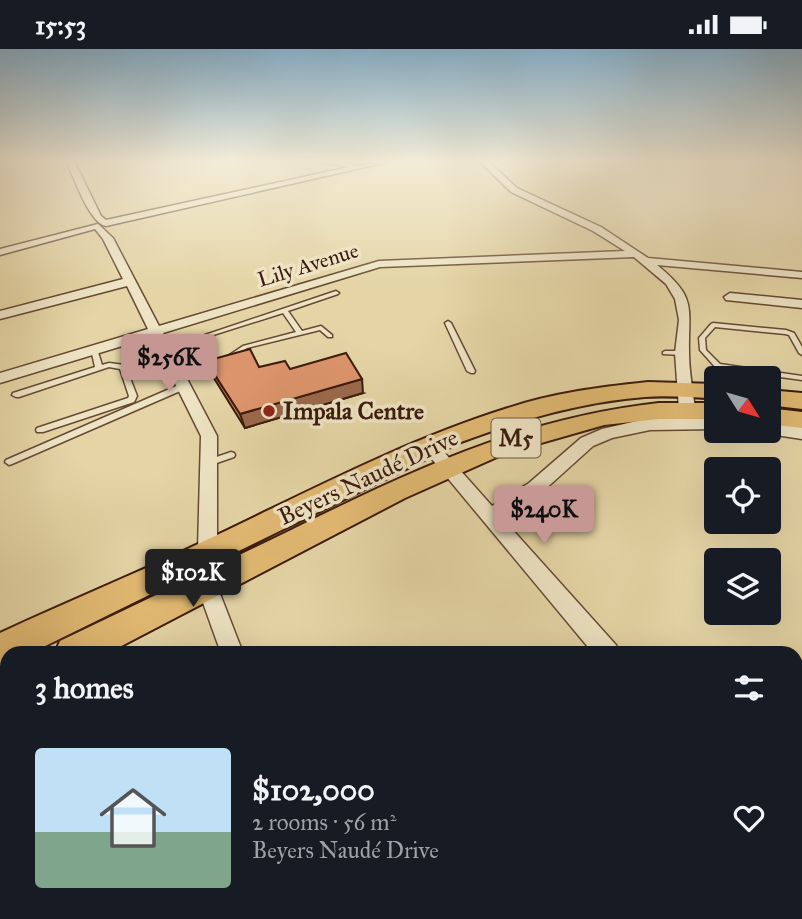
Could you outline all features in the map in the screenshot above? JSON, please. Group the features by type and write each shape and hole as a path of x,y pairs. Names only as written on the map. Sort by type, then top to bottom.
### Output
{"main road":[{"name":"Beyers Naudé Drive","path":"83,646 206,571 429,446 496,419 545,404 620,391 685,398 704,406"},
{"name":"Beyers Naudé Drive","path":"10,646 206,571 510,440 574,421 704,394"},
{"path":"781,400 800,404"},
{"path":"781,411 800,404"}],"street":[{"path":"90,202 209,436 206,571 230,646"},
{"path":"0,252 211,202"},
{"path":"539,202 590,225 642,258 670,282 681,299 685,320 681,353 685,398"},
{"name":"Lily Avenue","path":"0,378 387,262 642,258 802,275"},
{"path":"786,274 802,303"},
{"path":"0,315 131,281"},
{"path":"730,297 802,303"},
{"path":"490,516 536,488 587,442 608,433 650,424 704,423"},
{"path":"781,431 802,433"},
{"path":"429,446 602,646"}],"lane":[{"path":"208,335 336,293"},
{"path":"284,310 300,333"},
{"path":"448,323 471,370"},
{"path":"802,353 798,337 786,332 713,325 702,338 703,350 718,366 802,378"},
{"path":"9,462 216,367 245,348 323,328 330,336"},
{"path":"94,349 99,368"},
{"path":"665,353 681,353"},
{"path":"16,395 109,365 123,367 133,396 131,400 40,431"},
{"path":"208,463 231,455"}],"building":[{"path":"250,349 259,367 285,361 290,369 346,353 362,379 240,414 206,361"}],"place":[{"name":"Impala Centre","path":"269,411"}]}
